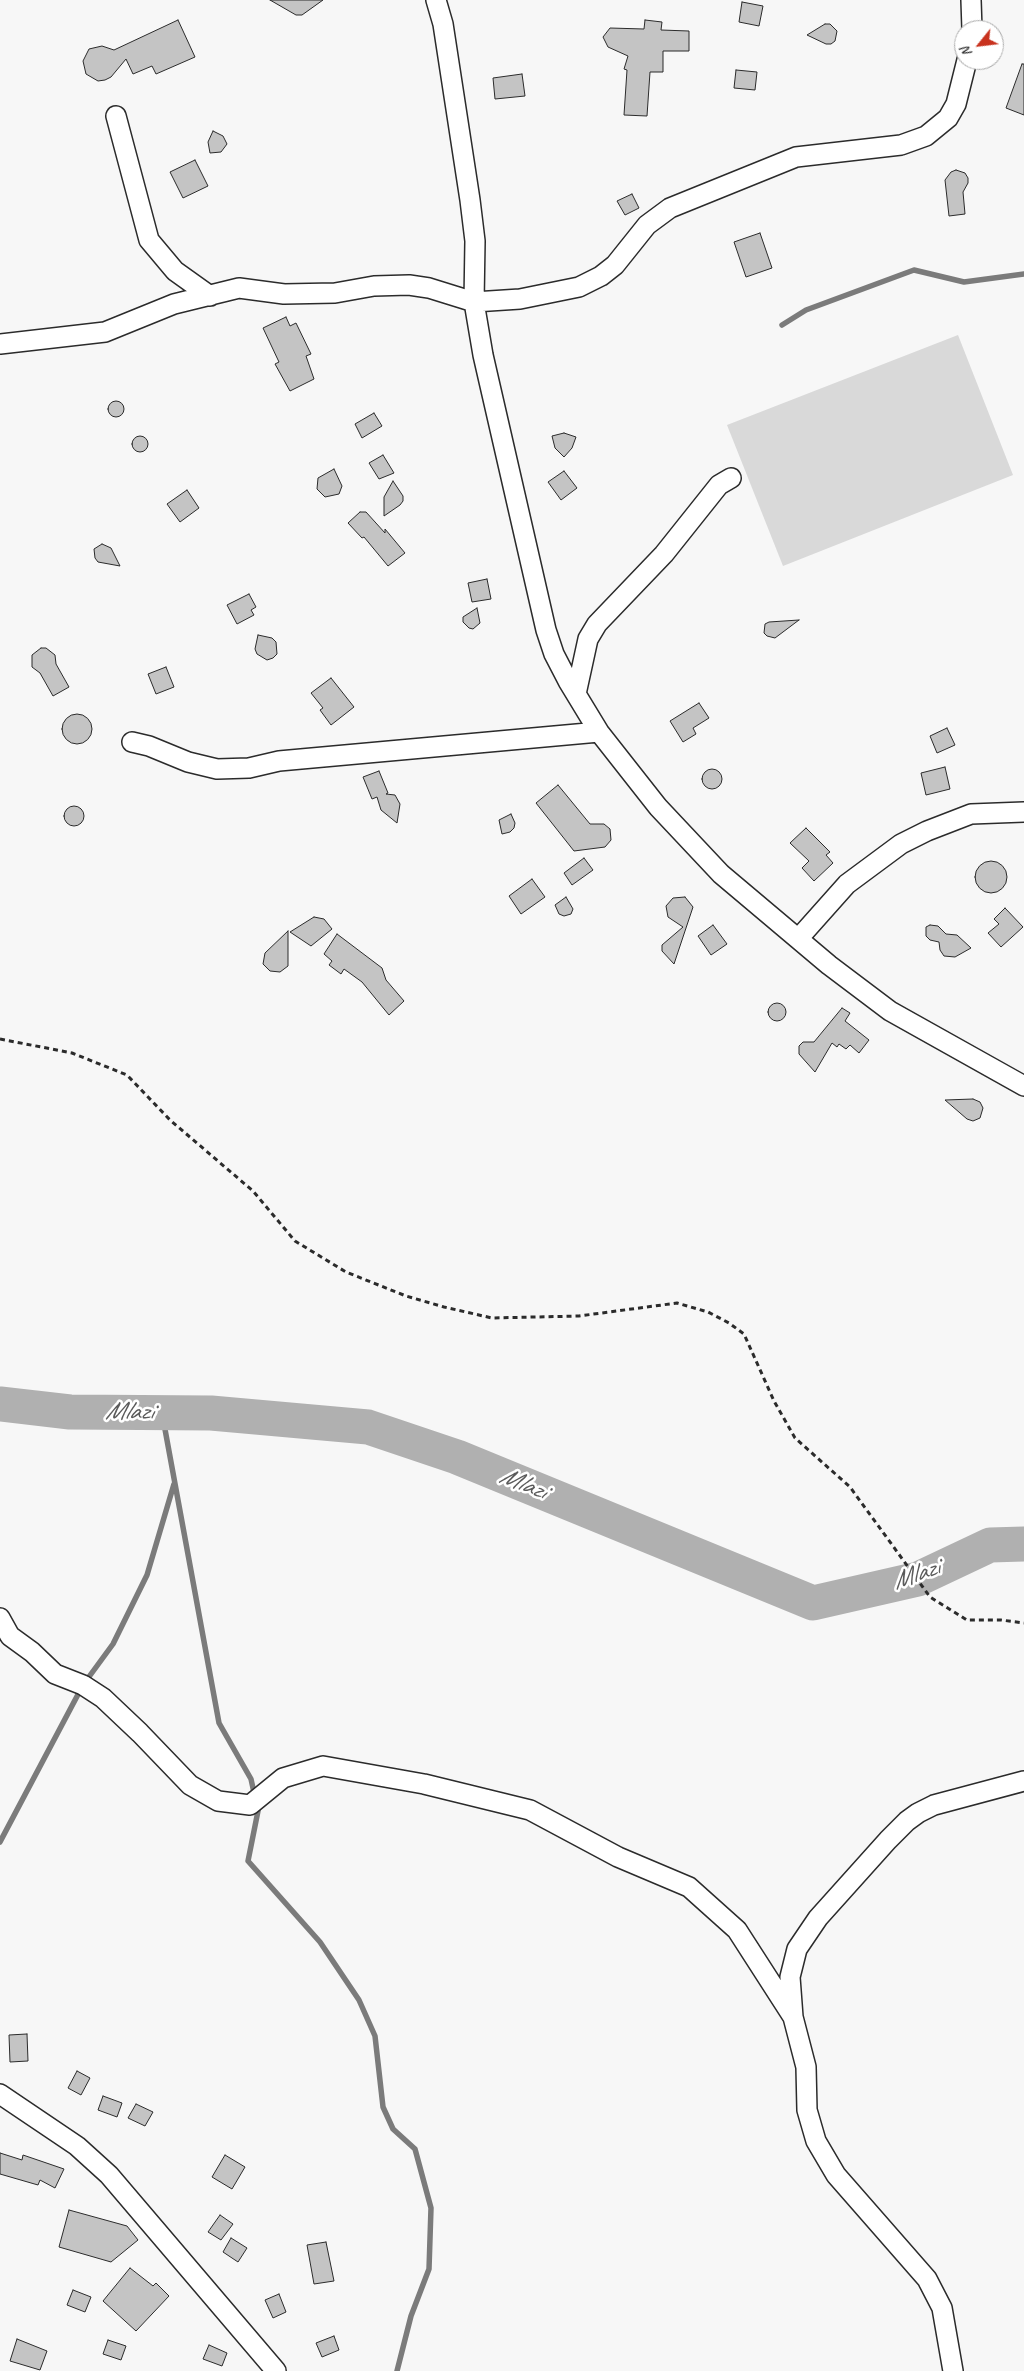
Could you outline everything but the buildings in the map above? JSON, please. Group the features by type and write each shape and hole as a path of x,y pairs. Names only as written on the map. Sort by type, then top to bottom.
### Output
{"street":[{"path":"436,0 444,34 472,216 475,241 474,302 495,413 546,630 554,654 599,732 658,807 721,874 862,992 890,1012 1024,1086"},
{"path":"971,0 972,20"},
{"path":"0,344 105,332 174,304 239,288 284,294 335,294 395,284 428,288 474,302 552,294 590,283 615,265 647,225 664,212 713,190 796,157 901,145 926,136 948,118 956,104 964,70"},
{"path":"116,116 149,240 175,271 210,296"},
{"path":"576,694 588,638 597,624 664,554 719,484 731,478"},
{"path":"132,742 217,769 249,768 279,761 599,732"},
{"path":"798,939 847,884 901,844 927,831 971,814 1024,812"},
{"path":"0,1618 10,1636 32,1652 55,1674 83,1685 103,1698 190,1785 218,1801 250,1804 283,1778 323,1766 424,1784 530,1810 618,1857 688,1887 737,1930 793,2018"},
{"path":"953,2371 942,2308 927,2279 836,2176 816,2141 807,2110 806,2067 793,2018 790,1976 798,1949 818,1918 888,1840 918,1813 934,1805 1024,1781"},
{"path":"0,2094 77,2146 109,2175 276,2371"}],"path":[{"path":"0,1039 72,1053 127,1075 170,1120 253,1191 295,1241 346,1272 406,1296 492,1318 579,1316 677,1303 708,1312 729,1323 744,1334 774,1401 795,1438 850,1487 930,1597 967,1620 1001,1620 1024,1623"}],"shaded area":[{"path":"958,335 1013,475 783,566 727,425"}],"waterway":[{"path":"782,325 806,310 914,270 964,282 1024,274"},
{"name":"Mlazi","path":"0,1404 70,1412 211,1413 368,1427 457,1457 813,1603 918,1579 990,1545 1024,1544"},
{"path":"162,1413 219,1723 251,1779 258,1811 248,1861 320,1942 359,2000 375,2036 383,2107 393,2129 415,2149 431,2208 429,2269 411,2316 397,2371"},
{"path":"0,1842 83,1685 113,1644 147,1575 174,1484"}]}
